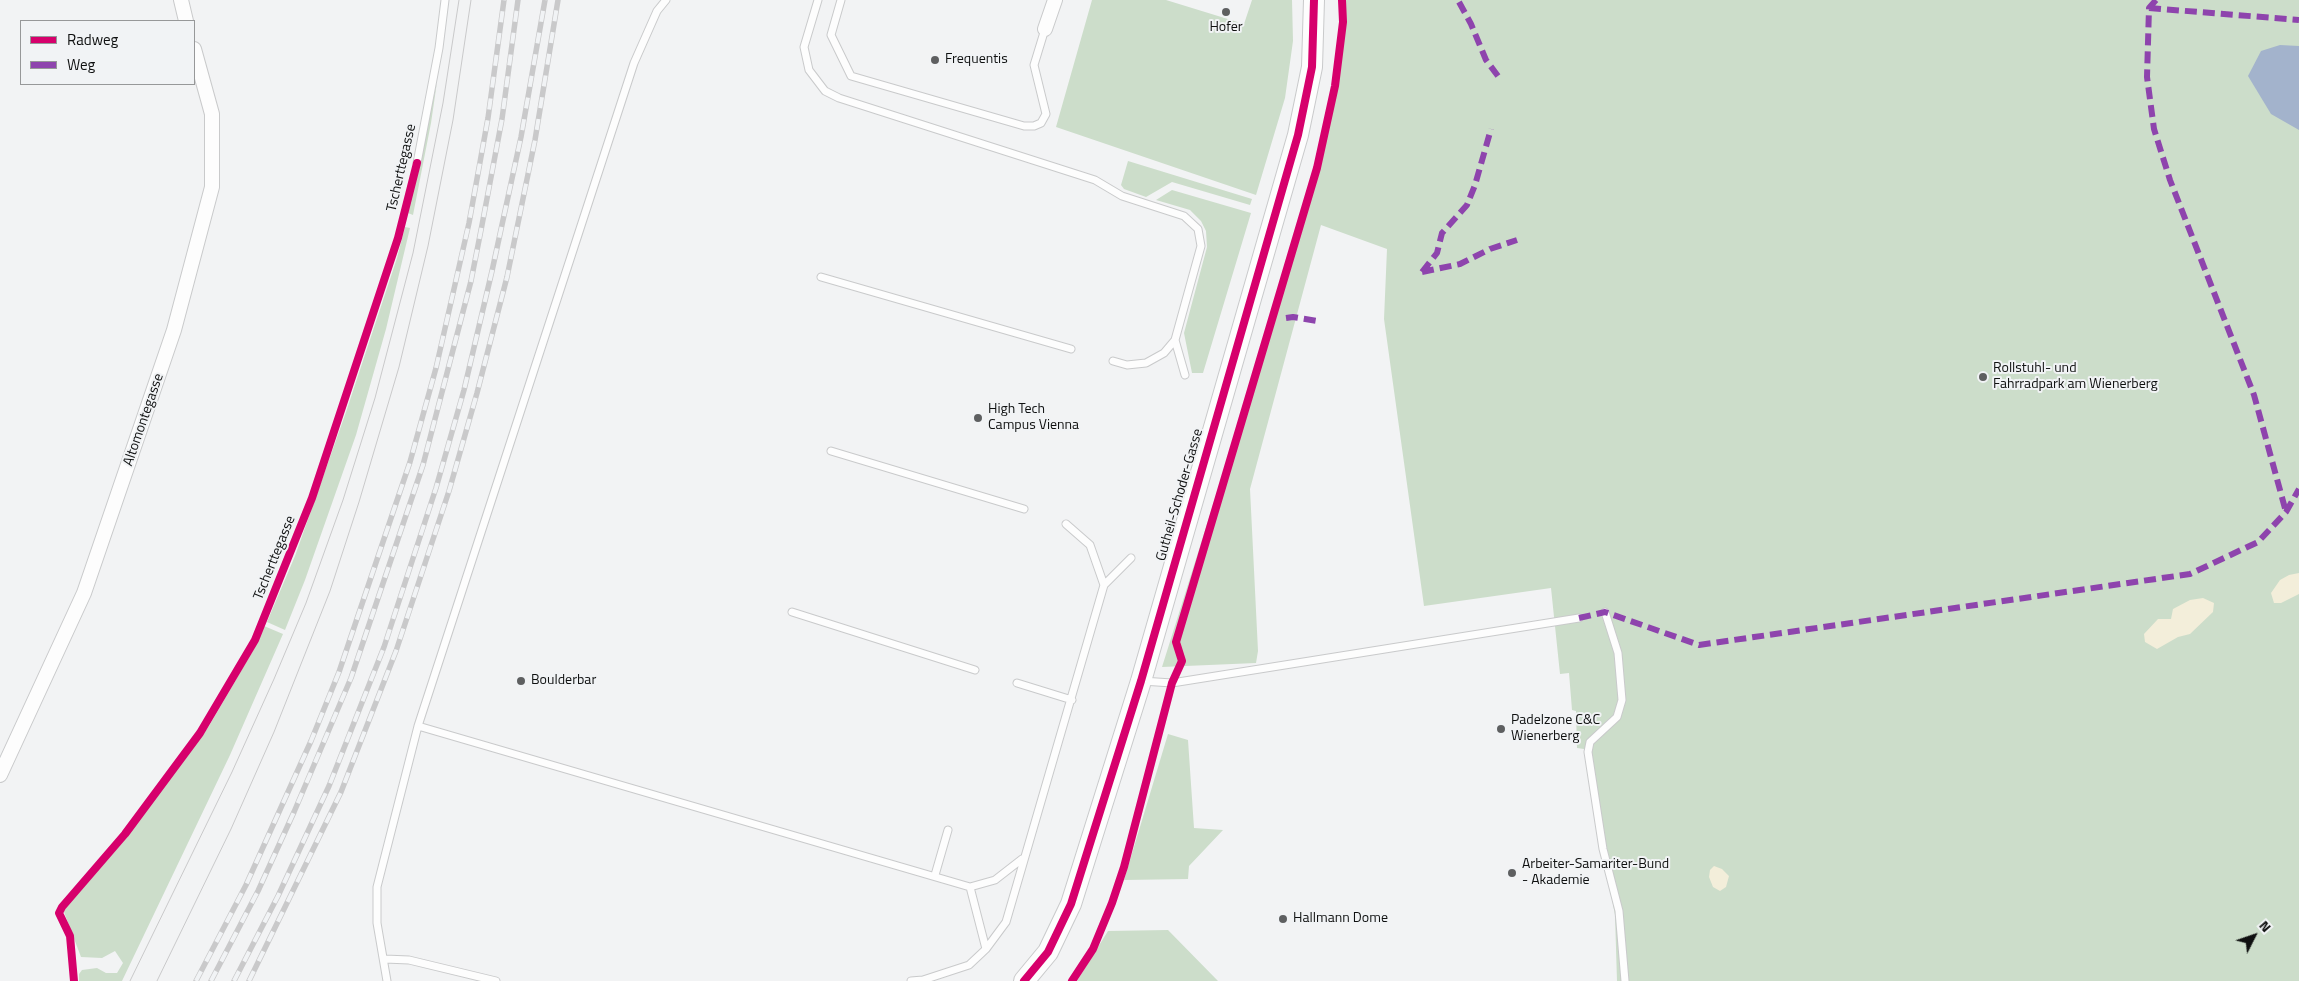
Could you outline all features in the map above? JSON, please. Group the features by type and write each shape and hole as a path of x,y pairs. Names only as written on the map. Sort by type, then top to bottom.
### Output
{"street":[{"path":"181,0 186,20"},
{"path":"1045,29 1055,0"},
{"name":"Gutheil-Schoder-Gasse","path":"1024,981 1048,952 1071,904 1141,681 1298,135 1312,68 1314,0"},
{"name":"Altomontegasse","path":"0,775 84,594 174,330 212,187 212,114 195,52"}],"lane":[{"name":"Tscherttegasse","path":"417,163 446,0"},
{"path":"386,981 377,923 377,886 418,726 634,64 657,10 666,0"},
{"path":"818,0 804,47 809,70 826,91 839,98 1095,180 1122,196 1184,216 1198,229 1201,246 1175,340 1164,353 1146,363 1127,365 1112,361"},
{"path":"841,0 830,35 851,76 1024,126 1034,126 1041,123 1046,114 1034,65 1045,29"},
{"path":"821,277 1071,349"},
{"path":"1175,340 1185,375"},
{"path":"831,451 1024,509"},
{"path":"1066,524 1090,545 1104,585"},
{"path":"911,981 923,980 969,965 986,950 1006,922 1022,859 1072,700 1104,585 1131,558"},
{"path":"792,612 975,670"},
{"path":"1605,612 1618,653 1622,700 1617,717 1590,742 1588,752 1603,849 1619,911 1625,981"},
{"path":"1141,681 1172,682 1579,618"},
{"path":"1017,683 1072,700"},
{"path":"418,726 935,875 970,887 995,880 1022,859"},
{"path":"935,875 948,830"},
{"path":"970,887 986,950"},
{"path":"384,959 409,960 496,981"}],"green space":[{"path":"1092,0 1166,0 1244,24 1252,0 1292,0 1293,41 1285,98 1256,195 1056,127"},
{"path":"1342,0 2299,0 2299,981 1617,981 1615,915 1584,749 1577,748 1576,711 1572,710 1569,673 1560,674 1551,588 1424,606 1384,319 1387,249 1321,225 1250,489 1258,651 1256,663 1162,667 1302,222 1317,168 1335,86 1343,22"},
{"path":"437,82 431,123 413,215 408,213"},
{"path":"1128,161 1252,199 1250,205 1172,182 1146,197 1124,189 1121,185"},
{"path":"1172,190 1251,213 1203,373 1192,373 1184,333 1207,247 1206,231 1201,221 1190,210 1156,200"},
{"path":"405,227 410,228 386,329 356,435 305,580 285,630 267,622 295,556 346,412 397,258"},
{"path":"264,626 283,634 230,755 122,981 79,981 79,974 82,970 97,968 106,973 117,973 123,963 115,951 102,958 81,957 64,912 65,908 120,845 209,726 254,649"},
{"path":"1168,734 1188,740 1194,828 1223,830 1189,866 1188,879 1124,880"},
{"path":"1168,930 1218,981 1077,981 1108,931"}],"sand":[{"path":"2299,573 2299,594 2281,603 2274,603 2271,593 2280,580 2289,575"},
{"path":"2203,598 2214,603 2213,612 2190,634 2178,637 2157,649 2145,642 2144,634 2158,619 2171,619 2173,609 2190,600"},
{"path":"1714,866 1722,869 1729,876 1726,887 1720,891 1713,887 1709,877 1710,870"}],"water":[{"path":"2280,45 2299,46 2299,130 2271,114 2248,76 2261,51"}],"tram line":[{"path":"130,981 232,772 274,679 306,603 343,500 375,398 413,253 443,103 459,0"},
{"path":"157,981 231,829 274,732 330,591 359,502 399,367 428,246 453,120 471,0"}],"railway":[{"path":"196,981 246,885 311,741 339,672 410,462 436,368 469,223 488,118 504,0"},
{"path":"211,981 258,891 351,678 423,465 471,281 502,119 518,0"},
{"path":"234,981 278,896 329,786 384,647 436,488 464,390 492,271 521,137 545,0"},
{"path":"249,981 341,792 396,651 449,491 507,277 535,140 558,0"}],"marked path":[{"path":"2156,0 2149,8 2147,77 2154,129 2170,180 2254,395 2286,512"},
{"path":"1459,2 1471,24 1486,60 1498,76"},
{"path":"2149,8 2299,20"},
{"path":"1422,272 1437,253 1442,233 1467,205 1475,185 1491,129"},
{"path":"1422,272 1460,264 1490,249 1517,240"},
{"path":"1286,318 1293,317 1317,321"},
{"path":"1579,618 1605,612 1699,645 2190,574 2258,542 2286,512 2299,489"}],"cycle path":[{"path":"1024,981 1048,952 1071,904 1141,681 1298,135 1312,67 1314,0"},
{"path":"1072,981 1093,949 1112,903 1124,867 1172,683 1182,661 1176,642 1317,168 1335,86 1343,22 1342,0"},
{"path":"74,981 70,936 59,913 62,907 125,834 200,733 255,640 312,498 398,238 417,163"}],"place":[{"name":"Hofer","path":"1226,12"},
{"name":"Frequentis","path":"935,60"},
{"name":"Rollstuhl- und Fahrradpark am Wienerberg","path":"1983,377"},
{"name":"High Tech Campus Vienna","path":"978,418"},
{"name":"Boulderbar","path":"521,681"},
{"name":"Padelzone C&C Wienerberg","path":"1501,729"},
{"name":"Arbeiter-Samariter-Bund - Akademie","path":"1512,873"},
{"name":"Hallmann Dome","path":"1283,919"}]}
